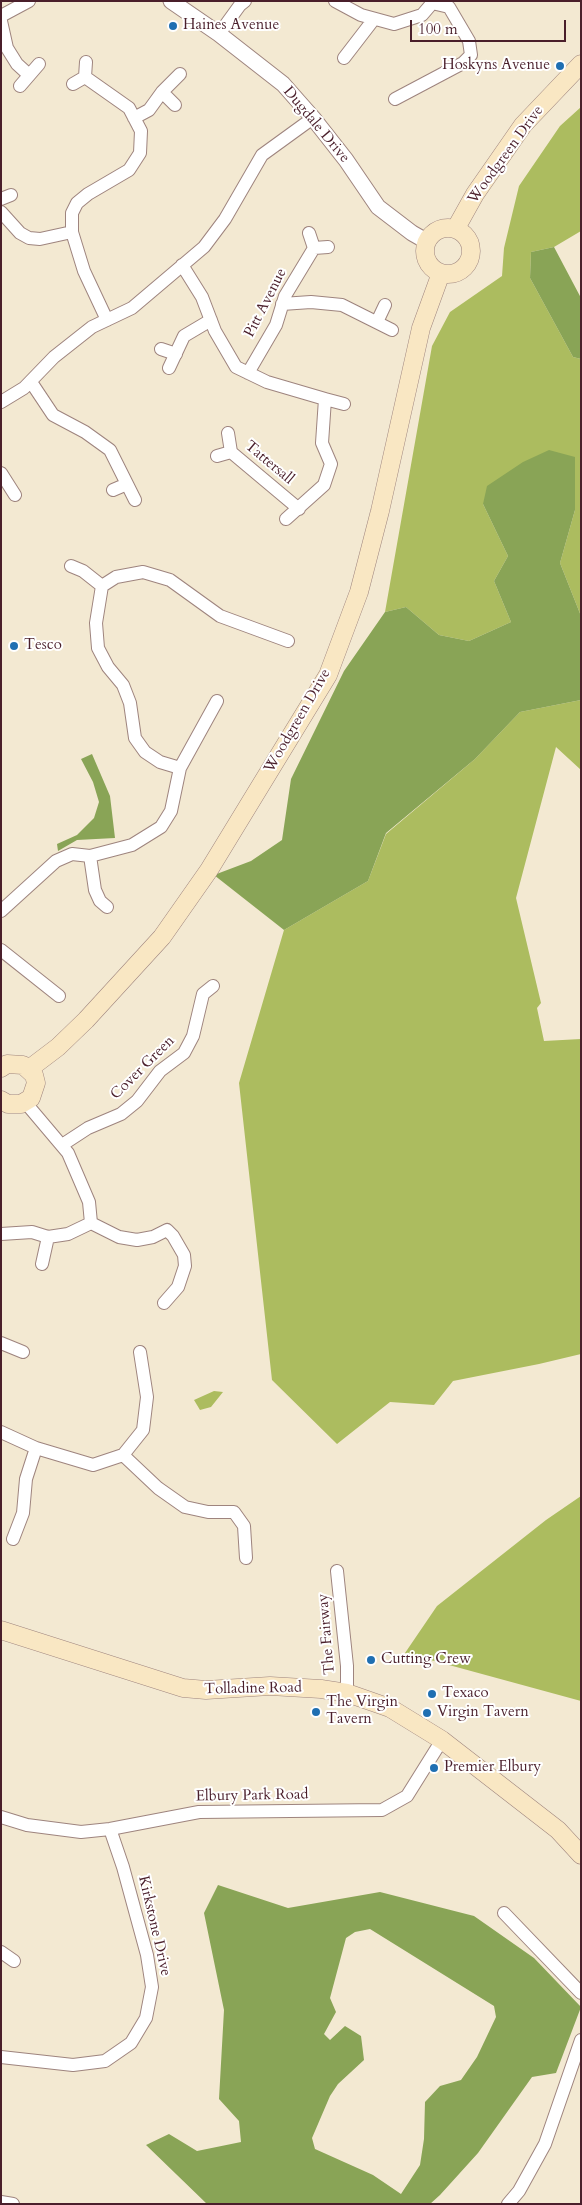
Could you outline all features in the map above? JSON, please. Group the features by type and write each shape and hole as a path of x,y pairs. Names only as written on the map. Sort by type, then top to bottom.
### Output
{"main road":[{"name":"Woodgreen Drive","path":"456,228 475,194 524,125 581,64"},
{"path":"449,227 456,228 462,232 470,244 470,258 462,270 456,273 441,273 426,261 424,254 426,241 435,230 449,227"},
{"name":"Woodgreen Drive","path":"29,1069 58,1047 86,1020 162,937 209,870 311,705 328,674 359,592 380,512 421,328 441,273"},
{"path":"1,1068 16,1063 29,1069 36,1083 35,1090 28,1101 16,1105 8,1104 1,1100"},
{"name":"Tolladine Road","path":"1,1630 183,1688 206,1690 270,1686 321,1688 347,1693 390,1708 442,1740 558,1830 581,1855"}],"street":[{"path":"1,16 29,1"},
{"name":"Dugdale Drive","path":"170,1 219,34 283,84 346,160 378,207 412,233 426,241"},
{"path":"219,34 230,17 245,1"},
{"path":"335,1 361,15 394,24 422,15 433,2 449,7 469,40 471,55 463,63 395,99"},
{"path":"344,58 374,19"},
{"path":"1,21 7,48 17,64 29,74"},
{"path":"73,84 84,77 86,62"},
{"path":"20,86 39,64"},
{"path":"134,118 149,110 162,92 180,74"},
{"path":"84,77 129,108 141,131 140,153 129,170 88,194 77,203 72,212 72,232 84,271 107,320"},
{"path":"162,92 175,105"},
{"path":"1,402 31,382 54,356 92,327 132,308 204,247 225,219 262,155 313,118"},
{"path":"1,212 20,233 29,238 40,239 72,232"},
{"path":"309,233 314,248 328,247"},
{"name":"Pitt Avenue","path":"248,373 276,324 286,296 314,248"},
{"path":"182,265 202,297 215,332 236,367 267,382 344,404"},
{"path":"282,304 311,302 342,305 392,330"},
{"path":"377,322 385,305"},
{"path":"169,368 184,336 211,320"},
{"path":"161,349 176,354"},
{"path":"31,382 53,415 85,432 110,450 135,500"},
{"path":"286,518 299,509 324,485 331,464 322,443 325,399"},
{"path":"228,433 230,452"},
{"name":"Tattersall","path":"217,456 230,452 299,509"},
{"path":"3,480 15,495"},
{"path":"112,490 127,484"},
{"path":"70,566 83,571 102,586"},
{"path":"180,768 160,762 145,752 135,738 130,703 123,686 108,667 98,648 96,623 102,586 116,577 143,572 170,580 220,616 288,641"},
{"path":"1,911 56,861 72,854 90,856 132,845 161,827 171,811 180,768 217,701"},
{"path":"90,856 95,890 100,901 107,906"},
{"path":"1,950 59,996"},
{"name":"Cover Green","path":"62,1145 88,1128 121,1114 137,1101 160,1071 184,1053 192,1036 202,994 213,986"},
{"path":"28,1101 30,1108 68,1153 89,1202 91,1223"},
{"path":"1,1234 32,1232 48,1237 68,1234 91,1223"},
{"path":"91,1223 119,1237 137,1240 153,1237 167,1230 178,1243 184,1255 185,1266 178,1287 164,1303"},
{"path":"42,1264 48,1237"},
{"path":"1,1343 23,1352"},
{"path":"1,1432 36,1448 94,1465 124,1455 143,1430 148,1397 140,1352"},
{"path":"13,1539 23,1513 26,1479 36,1448"},
{"path":"124,1455 158,1488 185,1507 208,1512 234,1512 244,1526 246,1558"},
{"name":"The Fairway","path":"337,1572 347,1666 347,1693"},
{"name":"Elbury Park Road","path":"1,1817 27,1825 81,1832 110,1829 199,1812 382,1810 407,1796 442,1740"},
{"name":"Kirkstone Drive","path":"1,2057 73,2065 105,2061 131,2043 146,2018 152,1987 147,1955 123,1867 110,1829"},
{"path":"504,1913 581,1993"},
{"path":"508,2204 519,2190 545,2144 581,2040"},
{"path":"1,2202 14,2204"}],"green space":[{"path":"581,107 581,231 554,247 531,252 530,278 573,357 581,359 581,616 560,563 575,510 483,504 508,556 494,581 511,622 469,641 439,635 406,607 385,612 432,346 450,312 502,276 504,248 519,186 560,126"},
{"path":"554,247 581,298 581,359 573,357 530,278 531,252"},
{"path":"549,450 575,457 575,510 560,563 581,616 581,700 520,712 475,759 386,833 368,881 284,930 214,875 251,861 282,840 291,779 344,671 385,612 406,607 439,635 469,641 511,622 494,581 508,556 483,504 487,486 523,462"},
{"path":"581,700 581,770 556,747 516,898 541,1003 537,1008 544,1041 581,1039 581,1354 453,1381 434,1405 390,1402 337,1444 272,1380 239,1083 284,930 368,881 386,834 475,759 520,712"},
{"path":"92,754 110,796 115,838 77,840 58,851 57,844 77,835 94,818 99,802 93,782 81,759"},
{"path":"214,1391 223,1392 211,1407 200,1410 194,1400"},
{"path":"581,1496 581,1701 405,1653 437,1606 546,1520"},
{"path":"218,1885 288,1908 380,1892 474,1916 534,1958 581,2007 556,2073 532,2077 478,2153 430,2204 207,2204 146,2145 169,2134 197,2151 241,2142 239,2121 219,2099 224,2010 204,1913","holes":["370,1929 494,2006 496,2017 477,2057 461,2080 440,2086 425,2102 424,2139 420,2165 401,2194 373,2175 315,2149 312,2138 330,2096 338,2084 364,2060 361,2036 345,2026 330,2040 324,2034 336,2012 330,1998 346,1938 355,1932"]}],"place":[{"name":"Haines Avenue","path":"173,26"},
{"name":"Hoskyns Avenue","path":"560,66"},
{"name":"Tesco","path":"14,646"},
{"name":"Cutting Crew","path":"371,1660"},
{"name":"Texaco","path":"432,1694"},
{"name":"The Virgin Tavern","path":"316,1712"},
{"name":"Virgin Tavern","path":"427,1713"},
{"name":"Premier Elbury","path":"434,1768"}]}
